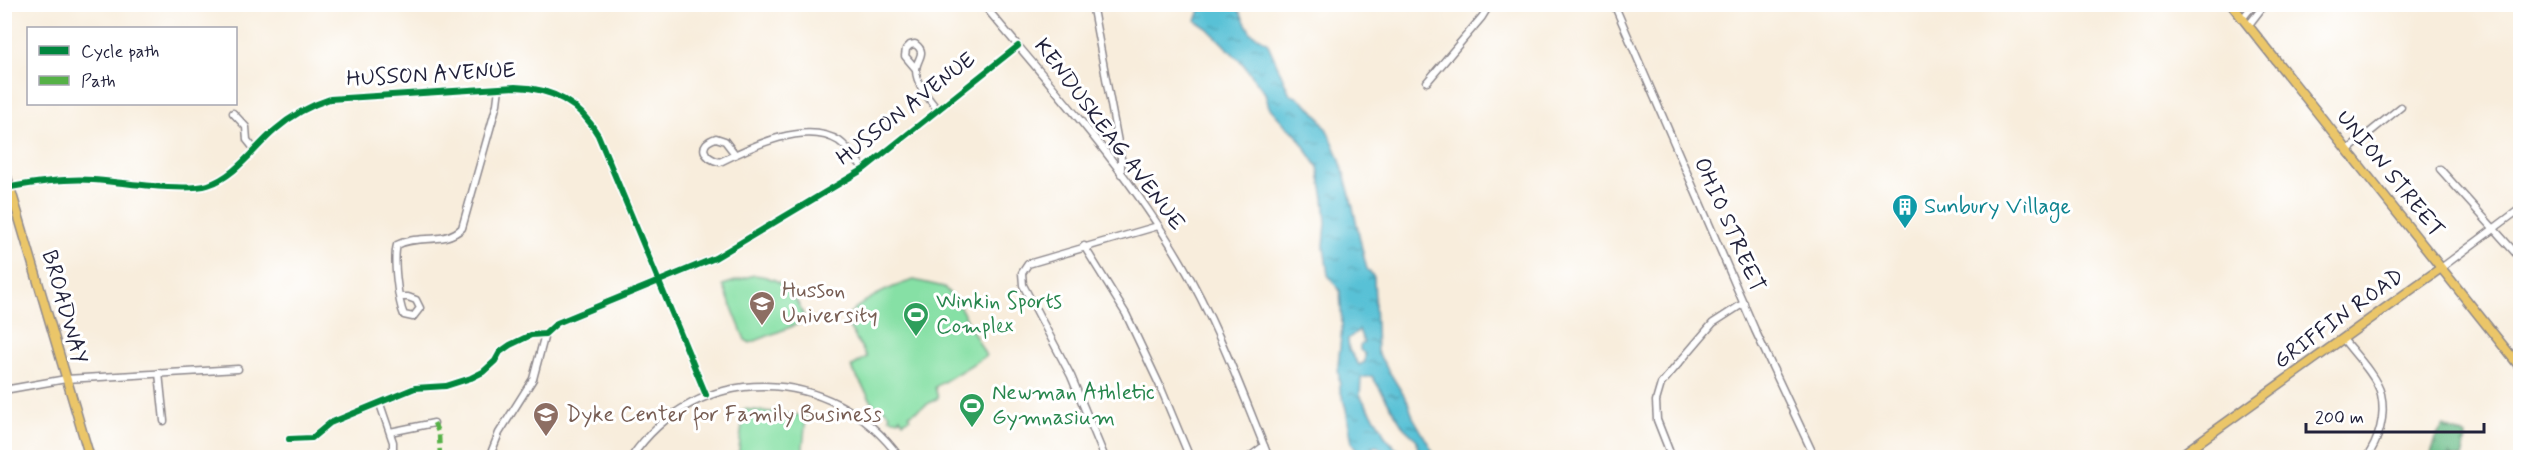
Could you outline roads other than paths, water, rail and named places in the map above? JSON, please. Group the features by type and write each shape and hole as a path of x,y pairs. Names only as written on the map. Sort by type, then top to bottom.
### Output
{"main road":[{"name":"UNION STREET","path":"2231,4 2520,367"},
{"name":"BROADWAY","path":"4,167 90,458"},
{"name":"GRIFFIN ROAD","path":"2177,458 2441,268"}],"street":[{"name":"KENDUSKEAG AVENUE","path":"983,4 1121,174 1181,262 1204,305 1269,458"},
{"path":"1092,4 1121,158 1121,174"},
{"path":"1427,82 1482,17 1490,4"},
{"name":"OHIO STREET","path":"1614,4 1744,303 1815,458"},
{"path":"2245,22 2254,4"},
{"path":"2245,22 2265,4"},
{"name":"HUSSON AVENUE","path":"11,187 78,179 200,186 225,177 294,114 330,99 529,87 554,93 574,105 598,135 659,282 715,258 864,169 1018,46"},
{"path":"916,69 919,81 937,109"},
{"path":"400,297 394,264 397,245 413,239 449,237 462,228 494,115 499,88"},
{"path":"2348,150 2401,107"},
{"path":"232,113 246,128 247,140 255,150"},
{"path":"735,154 724,141 716,138 708,141 704,147 705,154 712,160 720,162 735,154 792,134 828,135 841,143 864,169"},
{"path":"2440,169 2520,258"},
{"name":"GRIFFIN ROAD","path":"2441,268 2520,209"},
{"path":"1105,458 1071,376 1023,285 1022,273 1028,264 1158,226"},
{"path":"1084,246 1126,314 1160,386 1190,458"},
{"path":"489,458 499,433 533,379 545,334 557,323 659,282 706,395"},
{"path":"1672,458 1657,420 1656,401 1661,384 1713,323 1744,303"},
{"path":"289,439 312,438 330,423 415,388 446,386 471,378 483,372 495,361 500,352 510,345 531,335 545,334"},
{"path":"2343,339 2381,393 2382,414 2378,436 2366,458"},
{"path":"4,390 66,379 238,369"},
{"path":"159,373 164,421"},
{"path":"631,458 659,425 706,395 747,386 770,386 817,394 869,423 900,458"},
{"path":"380,404 393,442 393,458"},
{"path":"390,432 434,423"},
{"path":"1248,458 1264,446"}],"water":[{"path":"1197,5 1236,5 1251,33 1267,42 1290,94 1308,105 1323,122 1344,171 1367,269 1374,277 1377,352 1408,402 1413,417 1436,457 1415,457 1418,455 1417,440 1404,428 1372,376 1361,378 1360,396 1384,435 1395,448 1410,457 1390,457 1377,446 1372,447 1378,457 1362,457 1352,443 1340,389 1338,366 1342,327 1340,291 1328,275 1324,246 1326,223 1324,198 1318,167 1295,133 1269,107 1265,93 1244,65 1207,28 1196,21 1200,10","holes":["1359,330 1364,343 1360,345 1360,350 1365,354 1365,362 1359,365 1349,350 1348,339"]}],"place":[{"name":"Sunbury Village","path":"1905,230"},
{"name":"Husson University","path":"762,327"},
{"name":"Winkin Sports Complex","path":"916,338"},
{"name":"Newman Athletic Gymnasium","path":"972,429"},
{"name":"Dyke Center for Family Business","path":"546,438"}]}
